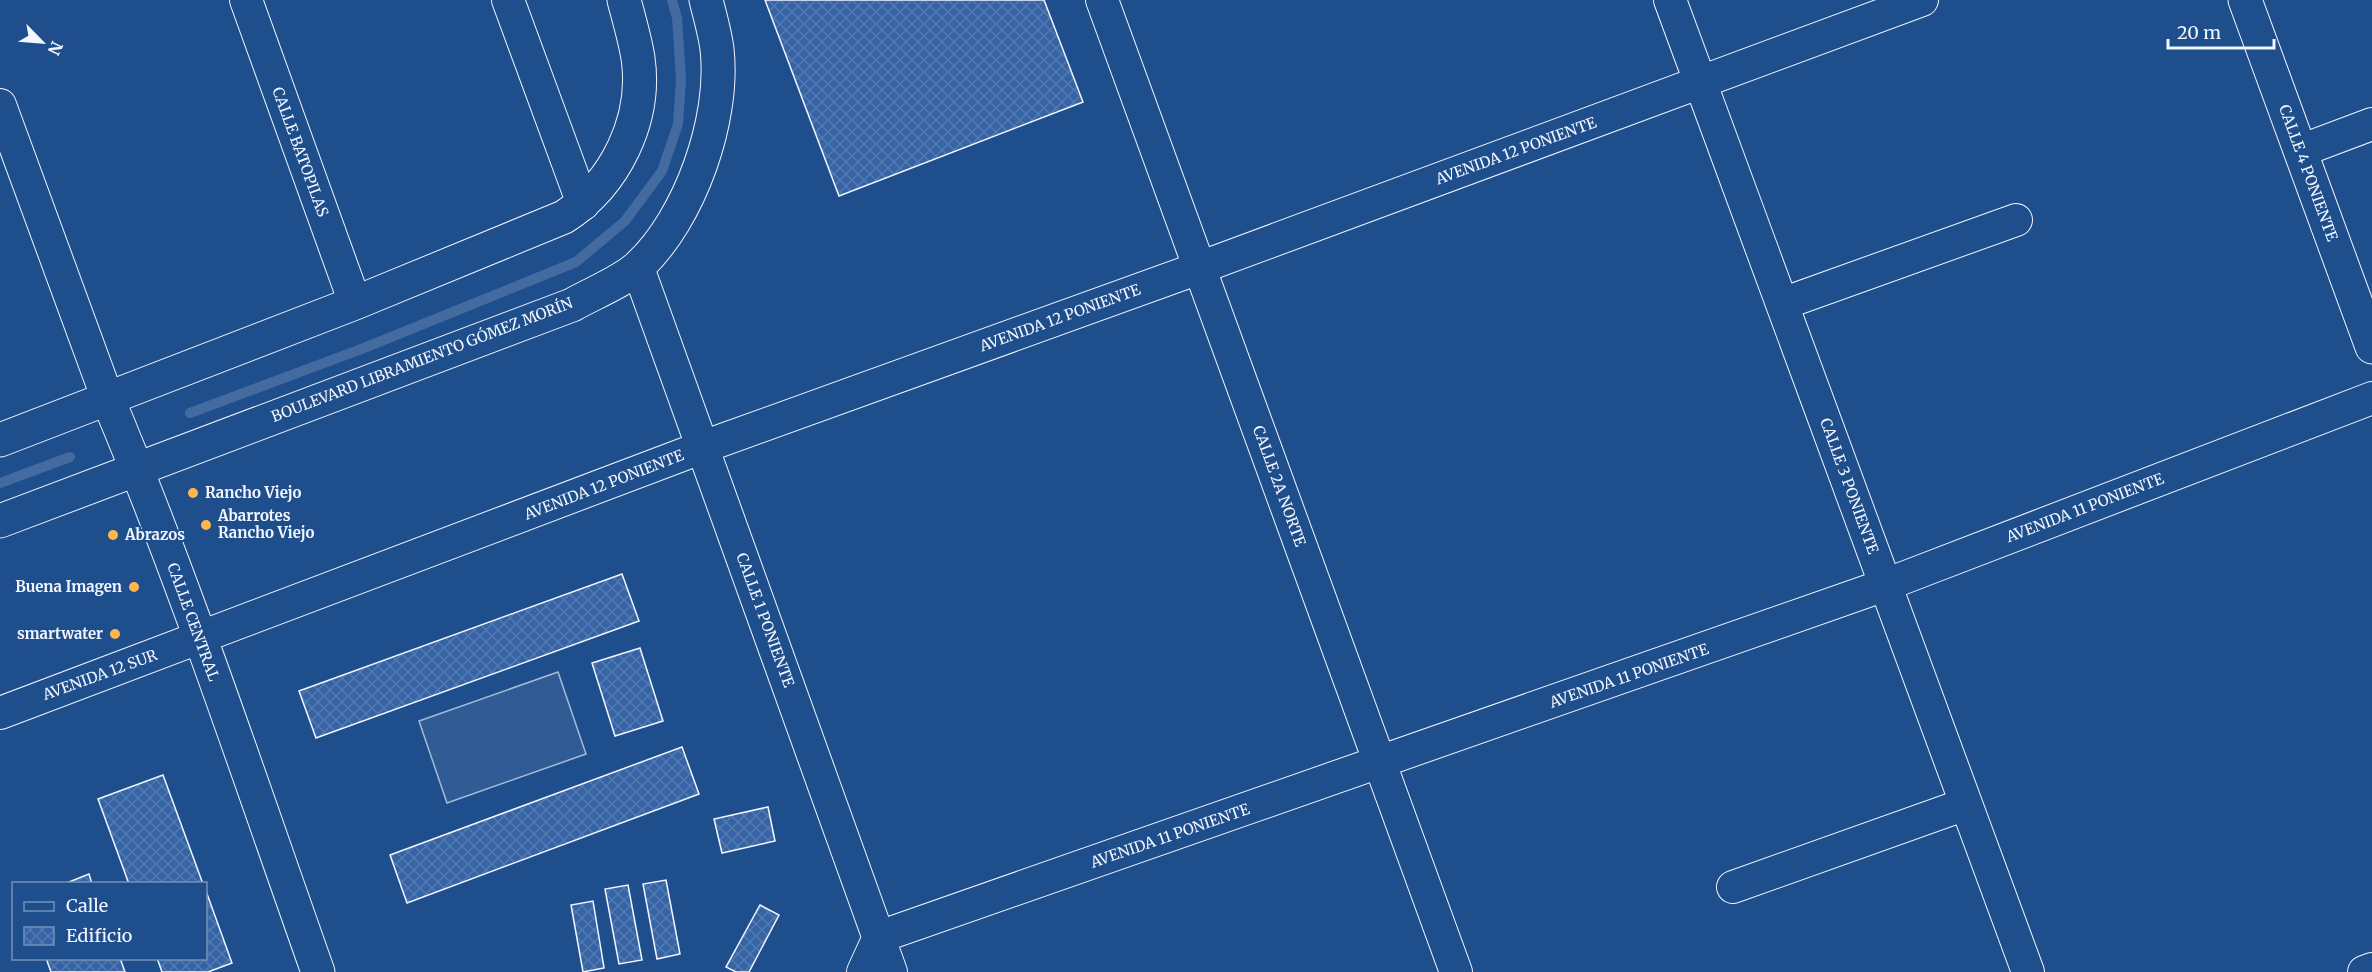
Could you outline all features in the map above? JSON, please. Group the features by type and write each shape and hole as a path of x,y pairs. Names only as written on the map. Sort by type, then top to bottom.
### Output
{"main road":[{"path":"0,440 355,303 564,217 583,204 600,187 626,147 637,104 638,60 624,0"},
{"name":"BOULEVARD LIBRAMIENTO GÓMEZ MORÍN","path":"0,521 137,467 572,304 638,268 668,232 697,173 716,115 717,50 706,0"},
{"name":"CALLE 4 PONIENTE","path":"2244,0 2372,347"},
{"name":"CALLE CENTRAL","path":"107,397 137,467 200,638 318,972"}],"street":[{"name":"CALLE BATOPILAS","path":"246,0 355,303"},
{"path":"508,0 583,204"},
{"name":"CALLE 2A NORTE","path":"1102,0 1456,972"},
{"name":"CALLE 3 PONIENTE","path":"1670,0 2028,972"},
{"name":"AVENIDA 12 PONIENTE","path":"200,638 703,447 1199,268 1922,0"},
{"name":"CALLE CENTRAL","path":"0,105 107,397"},
{"path":"2300,151 2372,124"},
{"path":"1782,304 2016,220"},
{"name":"CALLE 1 PONIENTE","path":"638,268 891,972"},
{"name":"AVENIDA 11 PONIENTE","path":"879,937 1380,764 1886,585 2372,398"},
{"name":"AVENIDA 12 SUR","path":"0,713 200,638"},
{"path":"1733,887 1966,804"},
{"path":"863,972 879,937"},
{"path":"2364,972 2372,969"}],"shaded area":[{"path":"558,672 586,754 447,803 419,721"}],"building":[{"path":"765,0 1044,0 1083,102 839,196"},
{"path":"622,574 639,621 316,738 299,691"},
{"path":"640,648 663,721 615,736 592,663"},
{"path":"682,747 699,794 407,903 390,855"},
{"path":"163,775 202,882 128,882 98,799"},
{"path":"768,807 775,841 722,853 714,819"},
{"path":"89,874 91,882 69,882"},
{"path":"666,880 680,954 657,959 643,884"},
{"path":"628,885 642,960 619,964 605,889"},
{"path":"207,894 232,963 208,972 162,972 158,960 207,960"},
{"path":"593,901 604,968 583,972 571,905"},
{"path":"760,905 779,915 749,972 736,972 726,967"},
{"path":"47,960 121,960 125,972 51,972"}],"waterway":[{"path":"190,413 364,348 576,262 625,221 662,171 678,124 681,79 677,18 672,0"},
{"path":"0,483 70,457"}],"place":[{"name":"Rancho Viejo","path":"193,493"},
{"name":"Abarrotes Rancho Viejo","path":"206,525"},
{"name":"Abrazos","path":"113,535"},
{"name":"Buena Imagen","path":"134,587"},
{"name":"smartwater","path":"115,634"}]}
